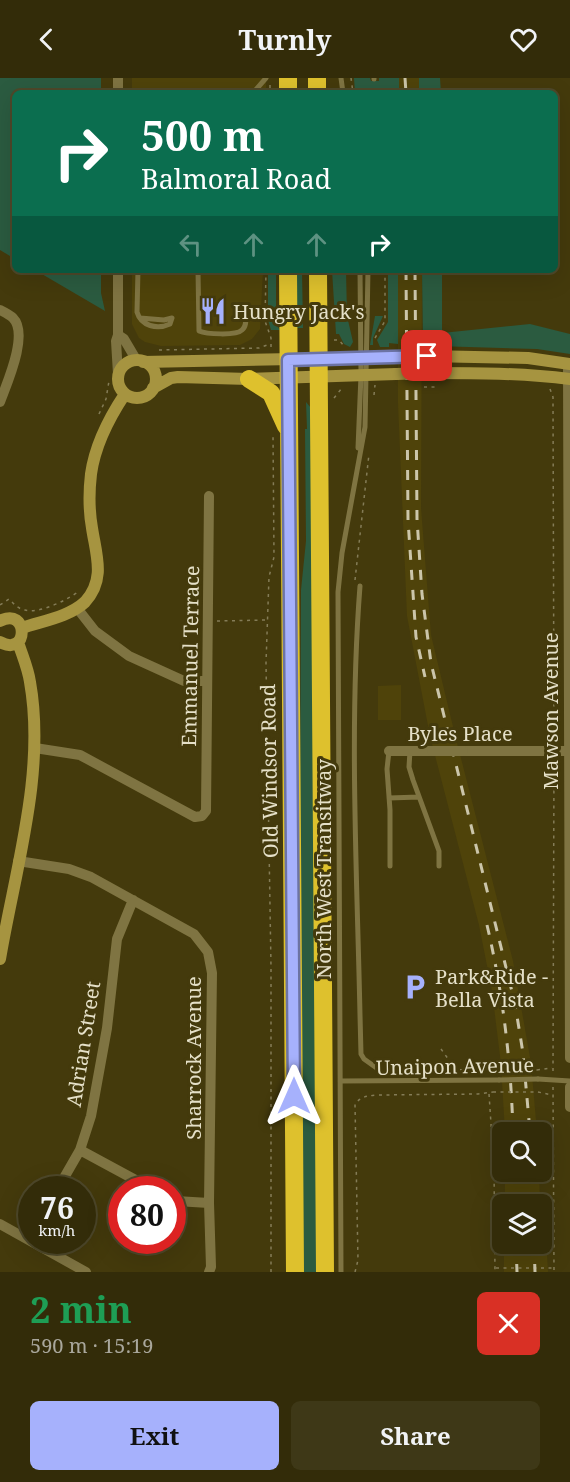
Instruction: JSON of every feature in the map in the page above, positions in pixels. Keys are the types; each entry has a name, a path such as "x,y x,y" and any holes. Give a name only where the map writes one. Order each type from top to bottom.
{"highway":[{"name":"Old Windsor Road","path":"287,273 288,368 281,428 295,1272"},
{"path":"318,273 325,1272"},
{"path":"249,379 271,393 281,428"}],"street":[{"path":"118,273 118,336 116,341 118,385 125,394 137,398 150,393 155,375 153,369 140,361 124,339 118,336"},
{"path":"0,310 12,317 20,334 13,368 0,402"},
{"path":"153,388 171,378 178,377 249,379 288,368 319,368 364,358 427,356 528,358 569,364"},
{"path":"118,375 125,364 140,361 319,368 364,375 396,374 431,378 492,372 569,379"},
{"name":"Mawson Avenue","path":"569,364 570,1058"},
{"path":"22,628 77,608 84,603 95,586 99,570 90,509 90,485 94,461 109,421 125,394"},
{"name":"Emmanuel Terrace","path":"35,748 80,755 195,817 202,816 206,811 209,496"},
{"path":"77,608 95,631 129,656 184,681 207,681"},
{"path":"0,642 10,646 18,642 22,636 22,628 13,618 1,614"},
{"path":"0,959 35,748 30,680 18,642"},
{"name":"Byles Place","path":"388,751 568,751"},
{"name":"Sharrock Avenue","path":"18,861 80,873 194,934 208,952 212,973 211,1267 209,1272"},
{"name":"Adrian Street","path":"65,1176 80,1150 91,1116 107,1028 117,939 133,900"},
{"path":"570,1087 570,1107"},
{"path":"80,1150 128,1176"},
{"path":"186,1202 210,1203"},
{"path":"0,1224 18,1232"},
{"path":"57,1254 86,1272"}],"lane":[{"path":"255,90 266,78"},
{"path":"138,273 137,312 144,324 166,326 170,324 172,318"},
{"path":"198,273 199,331 239,333 244,329 246,316"},
{"name":"North West Transitway","path":"340,1272 338,592 365,427 360,273"},
{"name":"North West Transitway","path":"364,358 368,273"},
{"path":"360,586 356,635 355,744 361,1054 378,1069"},
{"path":"388,751 390,866"},
{"path":"410,751 409,767 439,851 439,866"},
{"path":"389,798 419,797"},
{"name":"Unaipon Avenue","path":"340,1081 538,1079 570,1082"}],"path":[{"path":"266,273 266,321 271,338 271,348"},
{"path":"374,343 385,321 385,273"},
{"path":"336,340 339,340 346,348"},
{"path":"155,352 164,349 259,348 271,343"},
{"path":"424,387 434,387 431,378"},
{"path":"334,399 336,393 343,387"},
{"path":"553,397 554,1063"},
{"path":"271,1272 271,956 266,663 269,577 274,557 281,428"},
{"path":"1,614 9,599"},
{"path":"208,626 217,626 217,621 267,620"},
{"path":"441,1049 455,1068"},
{"path":"378,1069 455,1068 466,1071 553,1068"},
{"path":"355,1272 358,1260 355,1112 358,1099 377,1095 494,1092 538,1092 553,1095 554,1270 495,1268"},
{"path":"489,1093 494,1168 495,1272"}],"shaded area":[{"path":"132,78 266,78 266,90 132,90"},
{"path":"399,78 419,78 419,90 399,90"},
{"path":"132,273 263,273 260,329 252,339 240,345 161,346 139,338 132,324"},
{"path":"398,273 422,273 421,508 431,635 513,961 531,1063 536,1122 504,1122 501,1064 492,991 479,925 430,736 407,616 398,403"},
{"path":"401,685 401,720 378,720 378,686"},
{"path":"505,1182 539,1182 540,1194 505,1194"},
{"path":"504,1254 547,1254 548,1272 504,1272"}],"green space":[{"path":"0,78 101,78 101,90 12,90 12,257 0,250"},
{"path":"354,78 370,78 371,81 379,81 379,78 399,78 399,90 355,90"},
{"path":"419,78 440,78 441,90 419,90"},
{"path":"40,273 101,273 101,293 105,311"},
{"path":"268,273 276,273 276,324 280,330 271,330 268,320"},
{"path":"295,273 302,273 303,328 295,328"},
{"path":"332,273 346,273 347,316 353,342 350,347 344,344 339,334 336,334"},
{"path":"388,273 398,273 398,344 389,343 389,347 380,347 377,340 388,322"},
{"path":"422,273 442,273 442,333 530,324 570,334 570,354 537,349 435,346 434,343 423,341"},
{"path":"375,316 383,316 373,338 373,345 370,345"},
{"path":"306,402 311,408 317,1272 301,1272 299,990 301,590 306,541"}],"railway":[{"path":"405,78 406,90"},
{"path":"406,273 408,520 416,637 425,677"},
{"path":"415,273 417,519 422,594 431,663 515,1004 523,1053 529,1122"},
{"path":"487,925 498,976 505,1028 512,1122"},
{"path":"514,1182 515,1194"},
{"path":"532,1182 533,1194"},
{"path":"516,1254 517,1272"},
{"path":"534,1254 535,1272"}],"place":[{"name":"Hungry Jack's","path":"213,311"},
{"name":"Park&Ride - Bella Vista","path":"415,987"}],"route":[{"path":"294,1096 288,360 427,356"}]}
